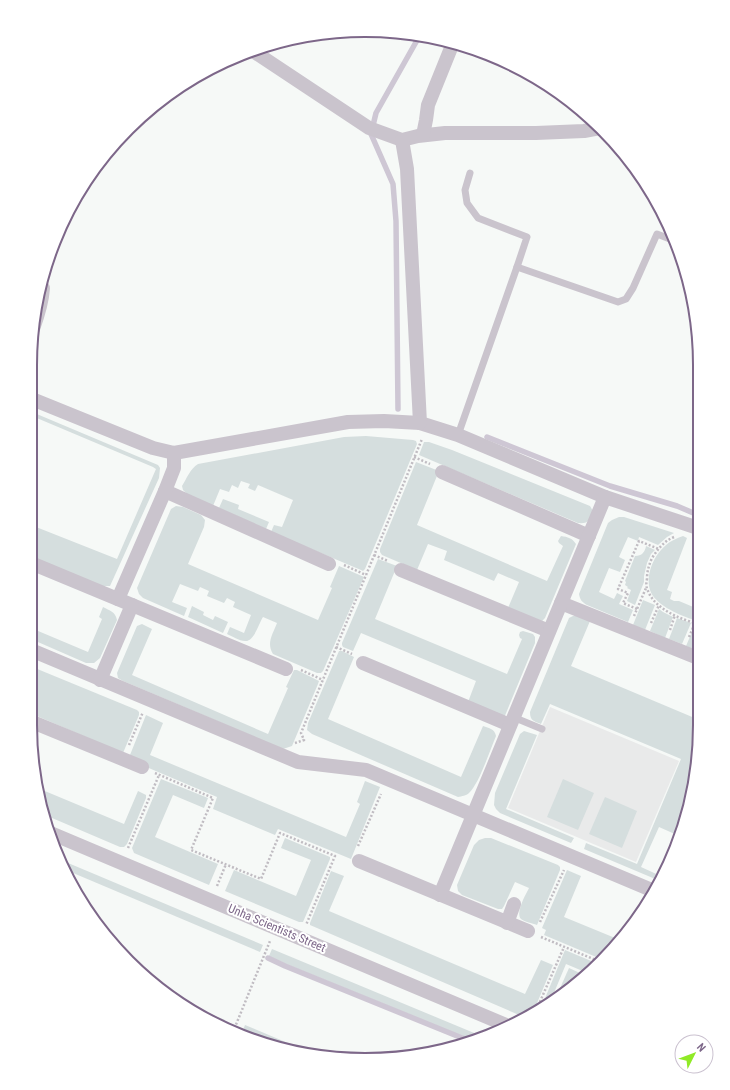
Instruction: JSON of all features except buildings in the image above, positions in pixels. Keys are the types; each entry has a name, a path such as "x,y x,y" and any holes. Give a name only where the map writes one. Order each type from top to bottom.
{"street":[{"path":"423,135 428,105 451,48"},
{"path":"258,55 373,129 402,140 423,135 446,133 536,133 593,129"},
{"path":"402,140 407,170 420,423"},
{"path":"37,401 153,448 174,453 348,422 384,421 420,423 458,434 605,497 693,526"},
{"path":"118,599 174,468 174,453"},
{"path":"442,472 589,536"},
{"path":"165,491 329,564"},
{"path":"440,894 605,497"},
{"path":"37,565 286,669"},
{"path":"401,570 549,631"},
{"path":"561,603 693,656"},
{"path":"100,680 132,605"},
{"path":"37,653 298,762 366,770 649,889"},
{"path":"363,664 512,721"},
{"path":"37,724 142,767"},
{"name":"Unha Scientists Street","path":"56,835 501,1023"},
{"path":"359,861 531,933"},
{"path":"507,923 514,904"}],"lane":[{"path":"458,434 527,237 478,218 467,203 465,190 470,173"},
{"path":"517,267 618,302 626,299 633,288 657,234 668,238"},
{"path":"512,721 542,729"}],"path":[{"path":"304,740 301,733 422,437"},
{"path":"628,630 646,587 647,572 651,561 663,544 671,538 678,536"},
{"path":"637,609 623,603 628,593 618,589 639,541 659,549"},
{"path":"329,564 341,564 366,575"},
{"path":"646,587 652,598 661,607 675,615 693,622"},
{"path":"286,669 296,668 322,680"},
{"path":"123,760 144,710"},
{"path":"142,767 213,798 191,850 261,879 280,833 335,856 305,927"},
{"path":"127,852 159,775"},
{"path":"359,861 353,858 383,789"},
{"path":"215,889 226,864"},
{"path":"565,866 531,933 594,960"},
{"path":"235,1026 275,928"},
{"path":"540,1003 564,947"}],"shaded area":[{"path":"37,414 158,465 160,468 159,478 110,586 101,586 37,559 37,527 117,559 156,469 37,418"},
{"path":"366,436 413,440 416,441 417,444 363,571 271,532 274,525 282,527 293,500 258,485 255,491 248,488 250,484 241,481 238,488 232,485 229,492 220,489 213,506 187,494 183,490 182,486 187,477 193,468 198,464 344,437"},
{"path":"424,442 429,442 452,450 590,506 593,511 591,517 587,522 578,523 419,455"},
{"path":"416,462 439,471 417,525 547,581 563,546 558,541 561,536 573,540 576,544 545,618 542,621 508,608 519,582 498,573 494,581 444,560 447,551 428,544 417,570 382,555 380,549"},
{"path":"223,499 239,505 238,509 269,522 266,529 219,508"},
{"path":"176,506 183,507 201,515 205,520 204,527 188,564 318,620 332,588 330,587 339,566 364,577 321,673 317,673 273,654 270,642 277,623 263,617 256,632 248,641 240,640 227,634 230,627 244,633 251,615 233,607 235,602 227,598 224,603 207,596 209,591 200,587 198,591 180,584 172,602 187,608 184,616 143,598 139,594 137,588 171,509"},
{"path":"619,517 624,517 674,533 658,545 639,537 638,541 628,537 619,557 625,560 620,572 609,568 599,592 614,599 617,593 623,596 619,604 633,610 628,622 587,605 582,601 579,594 608,523"},
{"path":"683,536 687,538 667,590 672,592 670,599 693,607 693,619 667,608 653,596 650,590 650,570 656,556 667,544"},
{"path":"646,546 655,550 651,554 647,563 644,582 635,605 627,601 631,590 625,585 625,581 635,556 643,553"},
{"path":"378,559 397,566 375,619 507,674 522,639 519,635 520,632 523,631 533,634 535,637 535,643 504,718 468,702 476,681 361,633 353,651 343,647 342,643"},
{"path":"643,600 655,605 645,630 633,625"},
{"path":"192,606 204,612 203,615 213,620 215,616 228,622 223,633 188,617"},
{"path":"103,607 114,613 117,620 100,658 94,663 86,663 37,642 37,631 88,652 102,619 99,617"},
{"path":"659,609 673,617 665,638 650,631"},
{"path":"573,616 580,616 590,621 571,666 693,717 692,746 687,789 676,830 675,834 659,827 641,867 657,874 654,879 584,849 586,843 637,864 681,759 550,704 541,724 533,720 531,717 530,712 569,618"},
{"path":"677,618 691,623 682,644 669,639"},
{"path":"142,624 152,629 132,675 268,734 288,688 286,687 294,670 297,670 319,681 292,746 283,749 118,678 117,673 137,626"},
{"path":"693,630 693,649 686,646"},
{"path":"339,651 354,657 328,719 461,777 483,726 494,732 496,736 484,766 477,782 469,793 458,797 312,734 307,730 308,723"},
{"path":"37,669 137,710 139,715 123,753 37,716"},
{"path":"550,707 679,761 636,862 508,808"},
{"path":"146,715 163,723 150,755 346,837 360,804 357,802 365,781 380,787 351,859 278,829 275,835 213,809 217,797 144,766 130,755"},
{"path":"524,731 537,735 506,809 574,838 571,843 500,813 494,805 495,793 520,734"},
{"path":"161,779 208,798 204,808 173,795 155,837 218,864 209,885 134,853 132,848"},
{"path":"563,779 594,793 578,830 547,817"},
{"path":"43,790 124,824 138,791 146,795 127,844 124,847 120,847 50,817"},
{"path":"605,797 637,811 622,848 589,834"},
{"path":"285,838 330,857 303,922 299,922 225,891 234,870 296,896 311,860 281,848"},
{"path":"491,838 560,867 537,925 521,919 519,916 520,908 529,888 515,882 502,909 498,909 462,895 458,891 457,885 474,845 479,840"},
{"path":"68,863 263,945 260,952 72,873"},
{"path":"567,870 581,876 564,917 615,938 597,957 544,935 546,930 542,928"},
{"path":"331,871 344,876 329,911 525,994 541,960 553,965 536,1004 518,1015 310,925"},
{"path":"272,949 476,1034 466,1037 269,956"},
{"path":"565,950 592,961 582,971 566,964 554,993 545,1000"},
{"path":"569,968 580,973 565,985 560,989"},
{"path":"210,1014 225,1020 224,1021"},
{"path":"245,1025 293,1045 260,1036 243,1030"}],"waterway":[{"path":"398,409 396,221 393,184 371,134 376,113 416,41"},
{"path":"487,437 610,486 677,506 693,513"},
{"path":"268,958 463,1038"}]}
